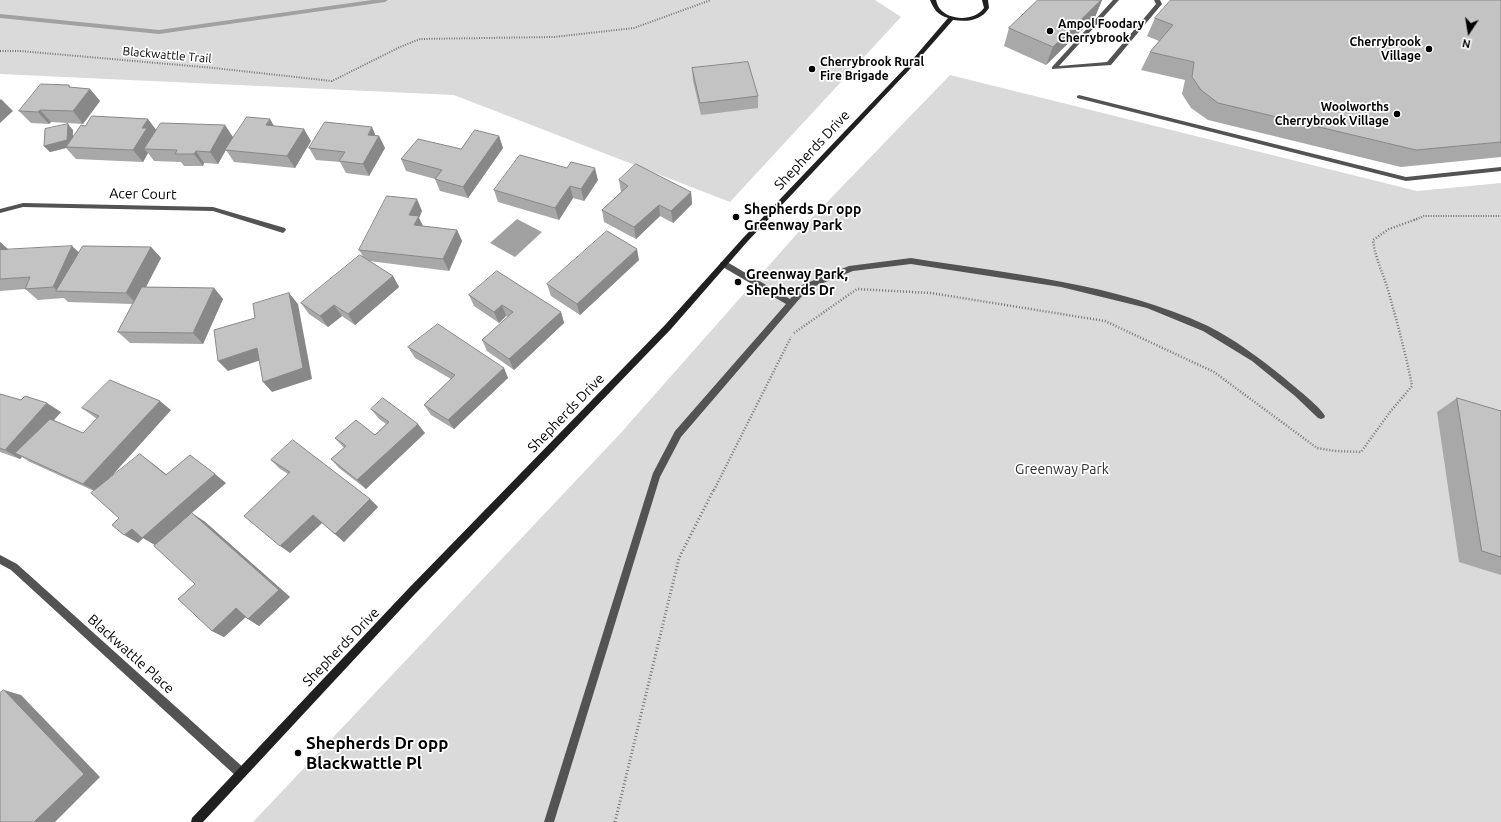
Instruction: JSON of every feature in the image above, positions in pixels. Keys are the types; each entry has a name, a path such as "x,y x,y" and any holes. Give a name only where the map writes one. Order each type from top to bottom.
{"main road":[{"path":"934,0 934,6 938,11 951,18 969,19 983,14 987,3 985,0"},
{"name":"Shepherds Drive","path":"196,822 240,772 416,586 668,327 745,240 908,68 951,18"}],"street":[{"path":"1116,0 1054,68 1109,64 1160,4 1157,0"},
{"path":"1079,97 1406,179 1501,169"},
{"name":"Acer Court","path":"0,211 23,206 213,209 283,230"},
{"path":"549,822 656,476 678,434 805,287 852,268 911,261 1061,284 1148,305 1206,330 1255,359 1298,394 1321,416"},
{"path":"724,264 790,303"},
{"name":"Blackwattle Place","path":"0,559 14,567 240,772"}],"path":[{"name":"Blackwattle Trail","path":"0,52 28,52 214,68 332,82 400,47 420,39 554,37 634,28 711,0"},
{"path":"615,822 679,558 792,334 857,289 931,293 1105,321 1214,372 1317,448 1335,451 1362,452 1390,412 1412,386 1405,350 1374,253 1373,240 1388,229 1424,216 1501,216"}],"green space":[{"path":"0,0 875,0 901,17 730,202 454,95 0,74"},
{"name":"Greenway Park","path":"950,75 1417,191 1501,183 1501,822 253,822 618,436 802,228"}],"shaded area":[{"path":"517,219 542,232 515,257 490,243"}],"building":[{"path":"1038,0 1101,0 1053,47 1009,28"},
{"path":"1171,0 1501,0 1501,142 1416,150 1218,103 1201,90 1192,77 1194,62 1150,52 1173,25 1155,18"},
{"path":"748,62 758,96 700,103 692,68"},
{"path":"41,84 69,85 69,87 90,89 73,111 19,111"},
{"path":"92,116 148,119 142,128 147,128 133,150 66,147 81,125 85,126"},
{"path":"247,117 270,119 266,125 304,129 287,156 225,150"},
{"path":"325,122 372,127 368,135 379,136 363,164 339,161 345,152 309,148"},
{"path":"161,123 225,125 210,152 196,151 194,154 175,154 177,150 144,149"},
{"path":"68,124 67,140 44,146 45,129"},
{"path":"475,130 499,136 463,187 435,179 442,170 401,159 418,139 461,149"},
{"path":"520,155 567,168 571,162 595,168 581,189 570,186 555,208 494,190"},
{"path":"636,164 691,192 671,211 659,205 634,227 602,210 628,186 619,180"},
{"path":"387,196 417,199 409,215 419,216 414,225 457,230 443,259 359,250"},
{"path":"607,231 637,249 577,304 547,284"},
{"path":"72,246 53,287 25,289 30,277 0,279 0,250"},
{"path":"83,246 151,247 126,293 56,291"},
{"path":"360,255 393,276 348,314 334,305 320,316 301,303"},
{"path":"497,271 561,312 509,359 482,340 513,312 502,305 494,312 469,295"},
{"path":"142,287 214,288 193,333 118,332"},
{"path":"289,293 303,368 263,382 257,348 218,361 214,330 255,318 253,304"},
{"path":"438,324 504,368 448,420 424,405 455,375 408,347"},
{"path":"110,380 160,401 83,484 15,453 50,419 83,433 99,416 82,408"},
{"path":"0,394 21,400 25,396 47,403 5,450 0,448"},
{"path":"383,398 418,424 357,480 331,459 346,446 335,438 356,420 375,435 389,422 371,409"},
{"path":"1457,398 1501,411 1501,557 1482,551"},
{"path":"293,440 370,499 335,534 313,515 280,546 244,516 290,472 271,460"},
{"path":"140,454 166,475 190,455 215,474 142,538 132,529 124,535 112,525 119,518 91,493"},
{"path":"192,513 279,590 248,619 236,608 212,631 178,599 195,584 154,546"},
{"path":"4,690 84,774 34,822 0,822 0,693"}],"waterway":[{"path":"0,16 159,32 385,0"}],"place":[{"name":"Ampol Foodary Cherrybrook","path":"1050,31"},
{"name":"Cherrybrook Village","path":"1429,49"},
{"name":"Cherrybrook Rural Fire Brigade","path":"812,69"},
{"name":"Woolworths Cherrybrook Village","path":"1397,114"},
{"name":"Shepherds Dr opp Greenway Park","path":"736,217"},
{"name":"Greenway Park, Shepherds Dr","path":"738,282"},
{"name":"Shepherds Dr opp Blackwattle Pl","path":"298,753"}]}
